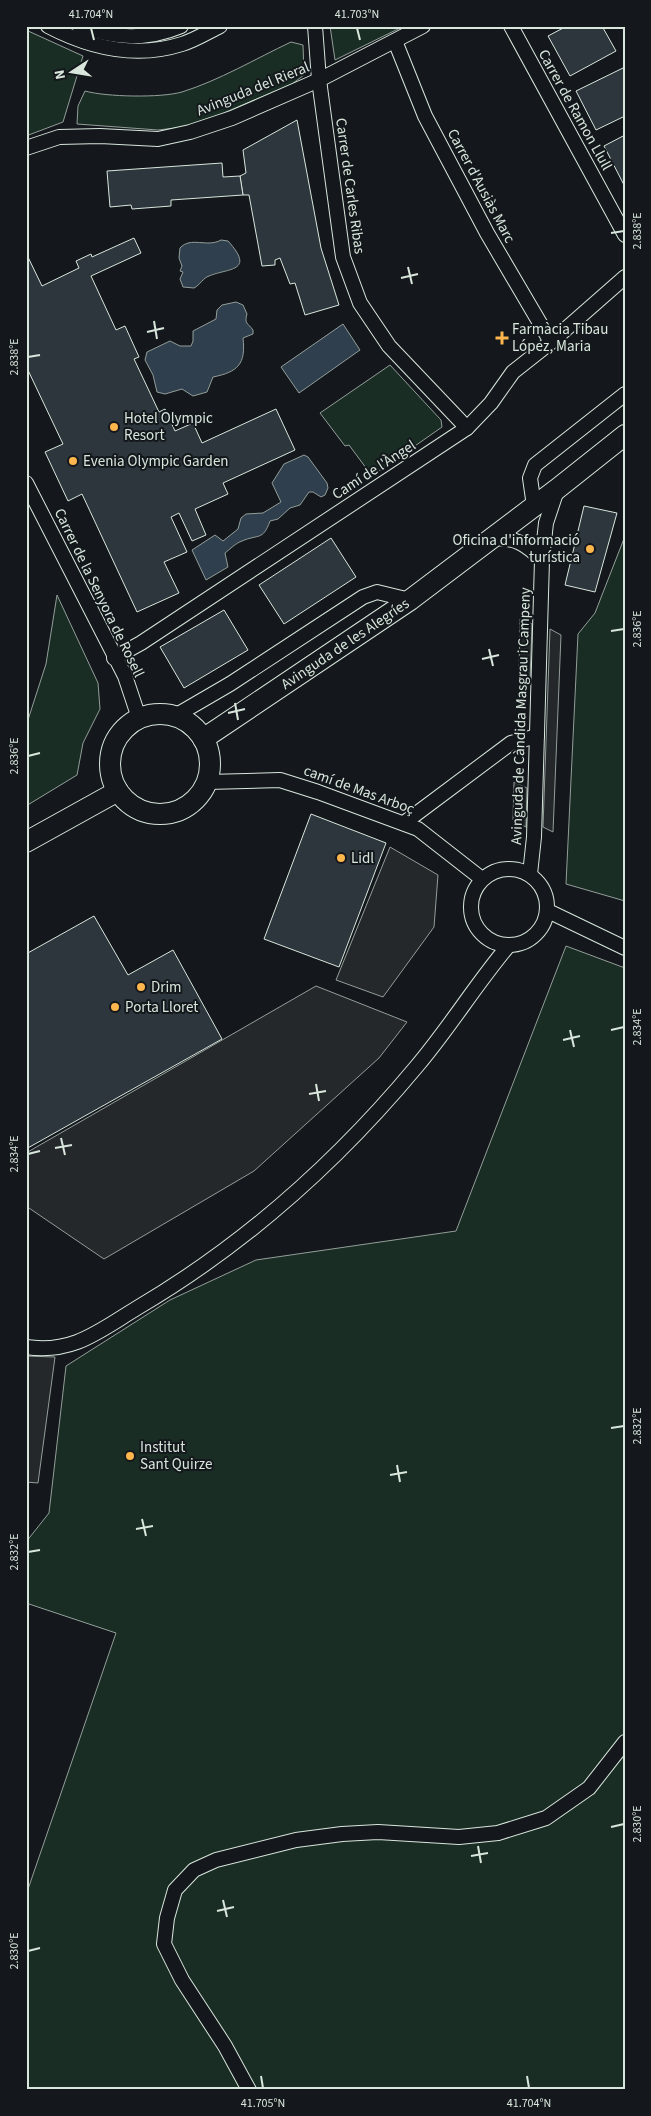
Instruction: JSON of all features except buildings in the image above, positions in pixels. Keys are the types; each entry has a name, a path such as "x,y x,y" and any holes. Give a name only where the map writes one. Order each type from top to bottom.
{"main road":[{"path":"410,600 558,489 625,435"},
{"name":"Avinguda de les Alegríes","path":"203,739 410,600"},
{"path":"152,714 175,716 188,722 203,739 209,752 210,767 207,782 199,795 187,806 165,814 142,811 128,802 118,791 111,771 112,750 122,731 139,718 152,714"},
{"path":"26,842 118,791"}],"street":[{"path":"48,26 75,40 131,52 157,50 183,44 220,26"},
{"path":"78,26 104,35 135,38 180,26"},
{"name":"Carrer de Carles Ribas","path":"314,26 319,80 342,257 360,303 389,346 467,428"},
{"name":"Avinguda del Rieral","path":"26,148 59,137 158,139 190,132 232,118 319,80 423,26"},
{"name":"Carrer de Ramon Llull","path":"511,26 625,235"},
{"name":"Carrer d'Ausiàs Marc","path":"395,41 425,116 487,233 551,342"},
{"name":"Camí de l'Àngel","path":"114,658 141,643 467,428 491,403 512,372 551,342 625,276"},
{"path":"534,506 530,478 535,465 625,394"},
{"name":"Carrer de la Senyora de Rosell","path":"26,483 114,658 125,676 139,718"},
{"name":"Avinguda de Càndida Masgrau i Campeny","path":"530,874 537,736 542,560 546,522 558,489"},
{"path":"492,538 505,538 526,544 542,560"},
{"name":"Avinguda de les Alegríes","path":"175,716 230,684 363,597 377,592 410,600"},
{"path":"404,823 511,743 537,736"},
{"name":"camí de Mas Arboç","path":"207,782 280,780 318,792 418,829 482,879"},
{"path":"500,869 521,870 530,874 544,890 548,911 545,922 535,936 520,944 496,943 476,927 471,902 475,889 482,879 500,869"},
{"path":"548,911 625,948"},
{"path":"26,1347 63,1348 97,1332 204,1265 283,1203 340,1150 393,1094 447,1028 479,981 509,945"},
{"path":"249,2090 225,2046 182,1980 164,1944 167,1918 175,1890 194,1870 216,1860 296,1840 342,1834 378,1832 459,1837 498,1833 546,1818 589,1788 625,1742"}],"green space":[{"path":"330,26 404,26 335,60"},
{"path":"26,30 83,56 63,122 26,136"},
{"path":"291,42 303,45 304,75 292,84 193,126 158,130 77,124 78,106 85,91 106,95 134,96 182,92 224,75"},
{"path":"390,365 441,420 442,427 372,476 349,445 345,446 320,413"},
{"path":"625,536 625,901 566,884 578,634 595,613"},
{"path":"57,595 98,683 100,709 83,743 77,775 26,806 26,726 46,664"},
{"path":"566,946 625,968 625,2090 26,2090 26,1895 116,1633 26,1603 26,1542 49,1513 66,1366 170,1300 256,1260 456,1231"}],"shaded area":[{"path":"520,619 532,624 530,680 519,675"},
{"path":"550,629 561,635 553,832 543,827"},
{"path":"514,782 527,788 526,827 513,820"},
{"path":"390,847 438,875 434,927 383,997 336,980"},
{"path":"316,986 407,1022 379,1058 254,1171 104,1259 26,1206 26,1153"},
{"path":"26,1356 55,1357 38,1483 26,1482"}],"water":[{"path":"221,240 228,241 236,251 240,258 239,264 231,270 207,277 194,288 183,287 180,279 183,272 180,271 182,266 179,258 180,248 194,242 210,243"},
{"path":"236,302 243,305 247,314 246,322 253,330 253,334 243,338 243,354 238,365 229,372 213,377 207,392 193,396 182,389 165,394 157,392 153,375 145,360 147,352 170,341 180,346 191,346 193,331 216,319 217,310 222,305"},
{"path":"343,324 360,350 299,393 281,367"},
{"path":"304,455 308,457 327,483 328,488 325,495 321,497 313,492 309,492 300,505 290,508 278,519 270,521 265,532 259,536 242,541 225,553 228,567 206,580 192,550 215,535 223,541 238,529 241,518 246,514 263,513 281,502 272,483 284,464"}],"place":[{"name":"Farmàcia Tibau López, Maria","path":"502,338"},
{"name":"Hotel Olympic Resort","path":"114,427"},
{"name":"Evenia Olympic Garden","path":"73,461"},
{"name":"Oficina d'informació turística","path":"590,549"},
{"name":"Lidl","path":"341,858"},
{"name":"Drim","path":"141,987"},
{"name":"Porta Lloret","path":"115,1007"},
{"name":"Institut Sant Quirze","path":"130,1456"}]}
